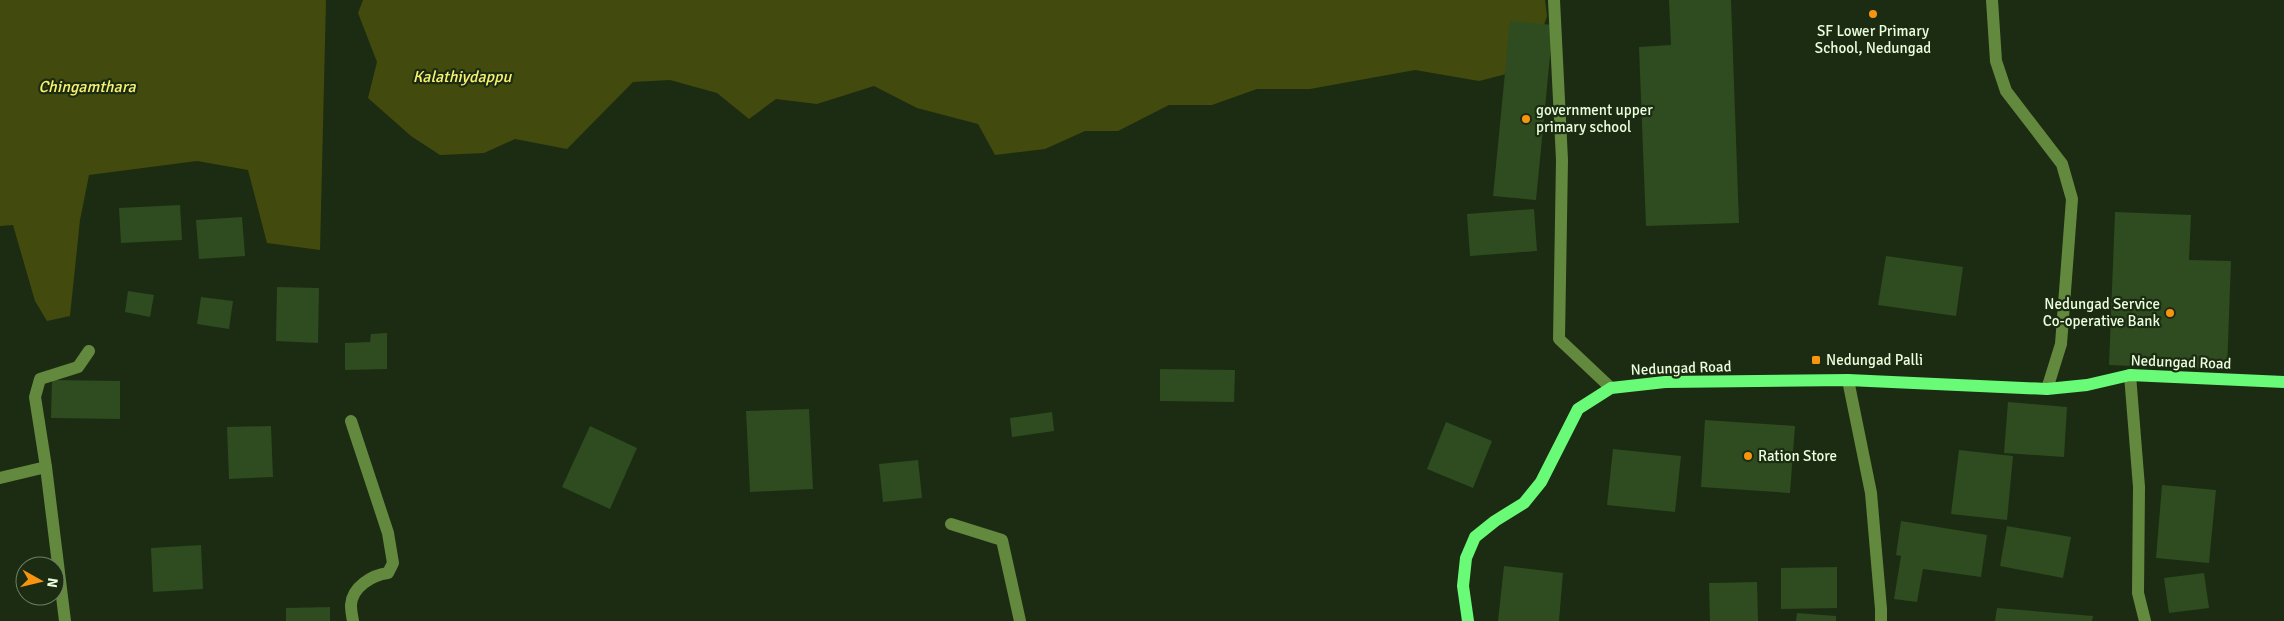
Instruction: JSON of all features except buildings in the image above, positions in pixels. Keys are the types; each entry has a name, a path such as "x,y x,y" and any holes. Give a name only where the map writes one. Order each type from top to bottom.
{"main road":[{"name":"Nedungad Road","path":"1468,621 1462,586 1466,558 1475,537 1495,521 1524,503 1541,482 1578,409 1611,388 1665,382 1848,380 2047,389 2087,385 2130,375 2284,382"}],"street":[{"path":"1554,0 1562,160 1559,339 1611,388"},
{"path":"1992,0 1996,61 2006,91 2062,164 2072,199 2061,344 2047,389"},
{"path":"64,621 46,467 35,398 40,379 78,367 89,351"},
{"path":"2130,375 2139,487 2138,593 2145,621"},
{"path":"1848,380 1871,493 1882,609 1880,621"},
{"path":"351,421 388,533 393,563 388,573 370,579 358,588 351,604 353,621"},
{"path":"0,478 46,467"},
{"path":"951,524 1002,540 1020,621"}],"water":[{"name":"Chingamthara","path":"0,0 326,0 320,250 267,243 248,170 197,161 89,175 80,220 70,316 47,321 35,301 13,225 0,226"},
{"name":"Kalathiydappu","path":"363,0 1545,0 1547,16 1530,68 1479,81 1415,70 1310,89 1257,89 1212,105 1169,105 1118,131 1085,131 1045,149 995,155 978,124 917,108 874,86 817,104 776,99 749,119 717,93 670,80 633,82 567,149 515,139 484,153 440,155 411,136 368,98 377,62 358,13"}],"place":[{"name":"SF Lower Primary School, Nedungad","path":"1873,14"},
{"name":"government upper primary school","path":"1526,119"},
{"name":"Nedungad Service Co-operative Bank","path":"2170,313"},
{"name":"Nedungad Palli","path":"1816,360"},
{"name":"Ration Store","path":"1748,456"}]}
